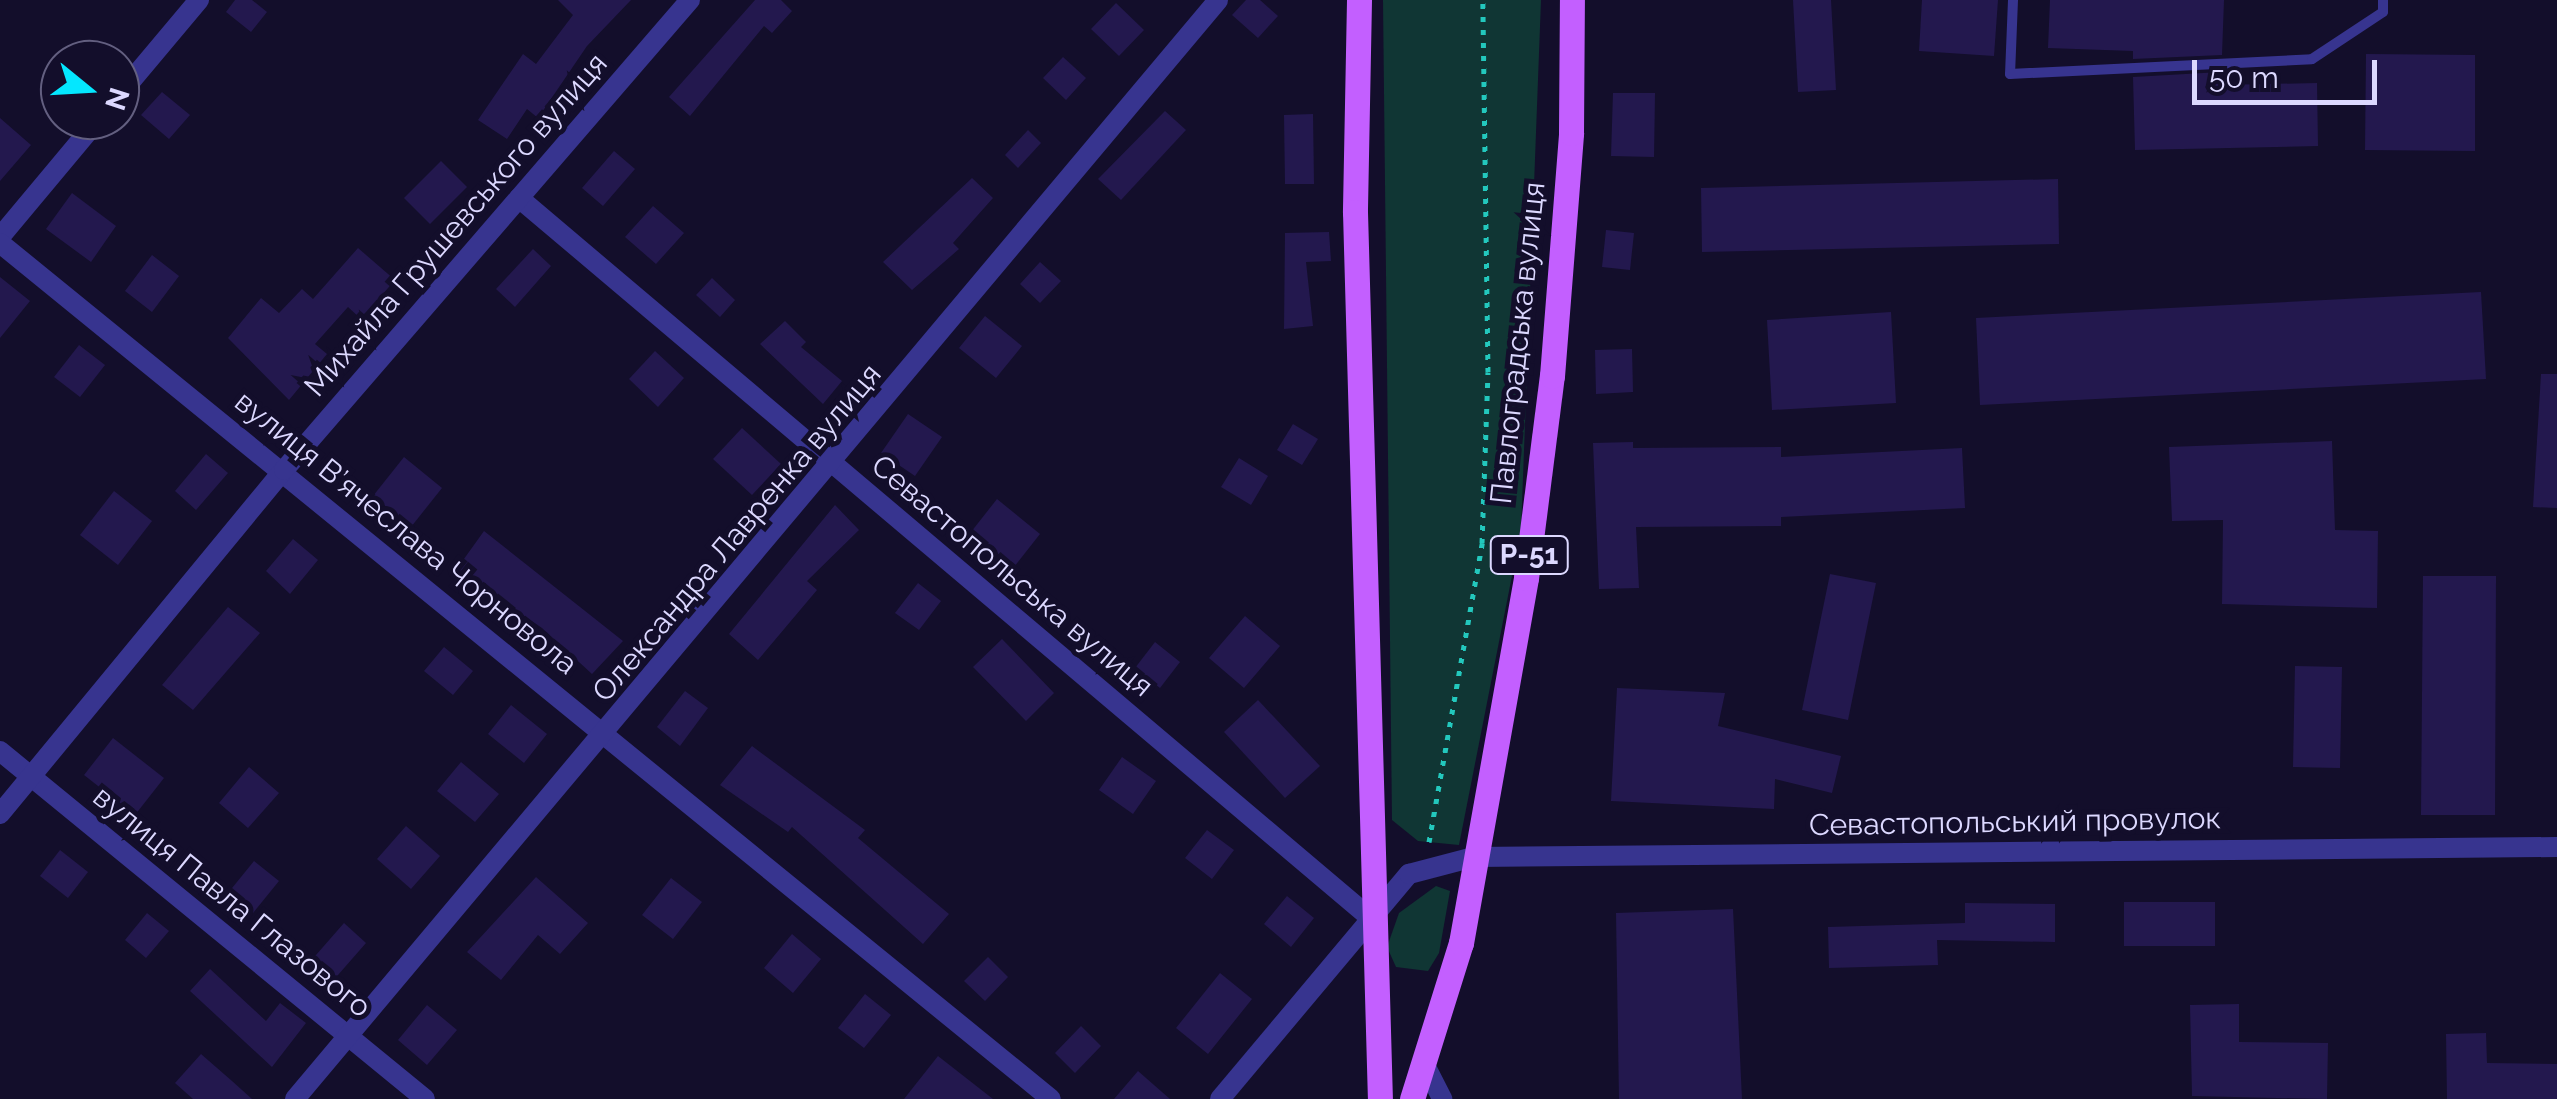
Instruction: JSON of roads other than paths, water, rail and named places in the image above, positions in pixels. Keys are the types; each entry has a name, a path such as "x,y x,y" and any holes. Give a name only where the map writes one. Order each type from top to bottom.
{"main road":[{"path":"1359,0 1355,212 1380,1099"},
{"name":"Павлоградська вулиця","path":"1412,1099 1426,1067 1461,944 1526,578 1552,376 1571,133 1572,0"}],"street":[{"path":"140,70 198,0"},
{"name":"Михайла Грушевського вулиця","path":"0,814 284,470 690,0"},
{"name":"Олександра Лавренка вулиця","path":"296,1099 834,464 1218,0"},
{"path":"0,240 82,140"},
{"name":"Севастопольська вулиця","path":"519,198 1375,922"},
{"name":"вулиця В’ячеслава Чорновола","path":"0,240 1051,1099"},
{"name":"вулиця Павла Глазового","path":"0,751 425,1099"},
{"name":"Севастопольський провулок","path":"1220,1099 1375,922 1409,874 1474,857 2557,847"},
{"path":"1426,1067 1442,1099"}],"lane":[{"path":"2013,0 2010,74 2312,58 2382,12 2383,0"}]}
